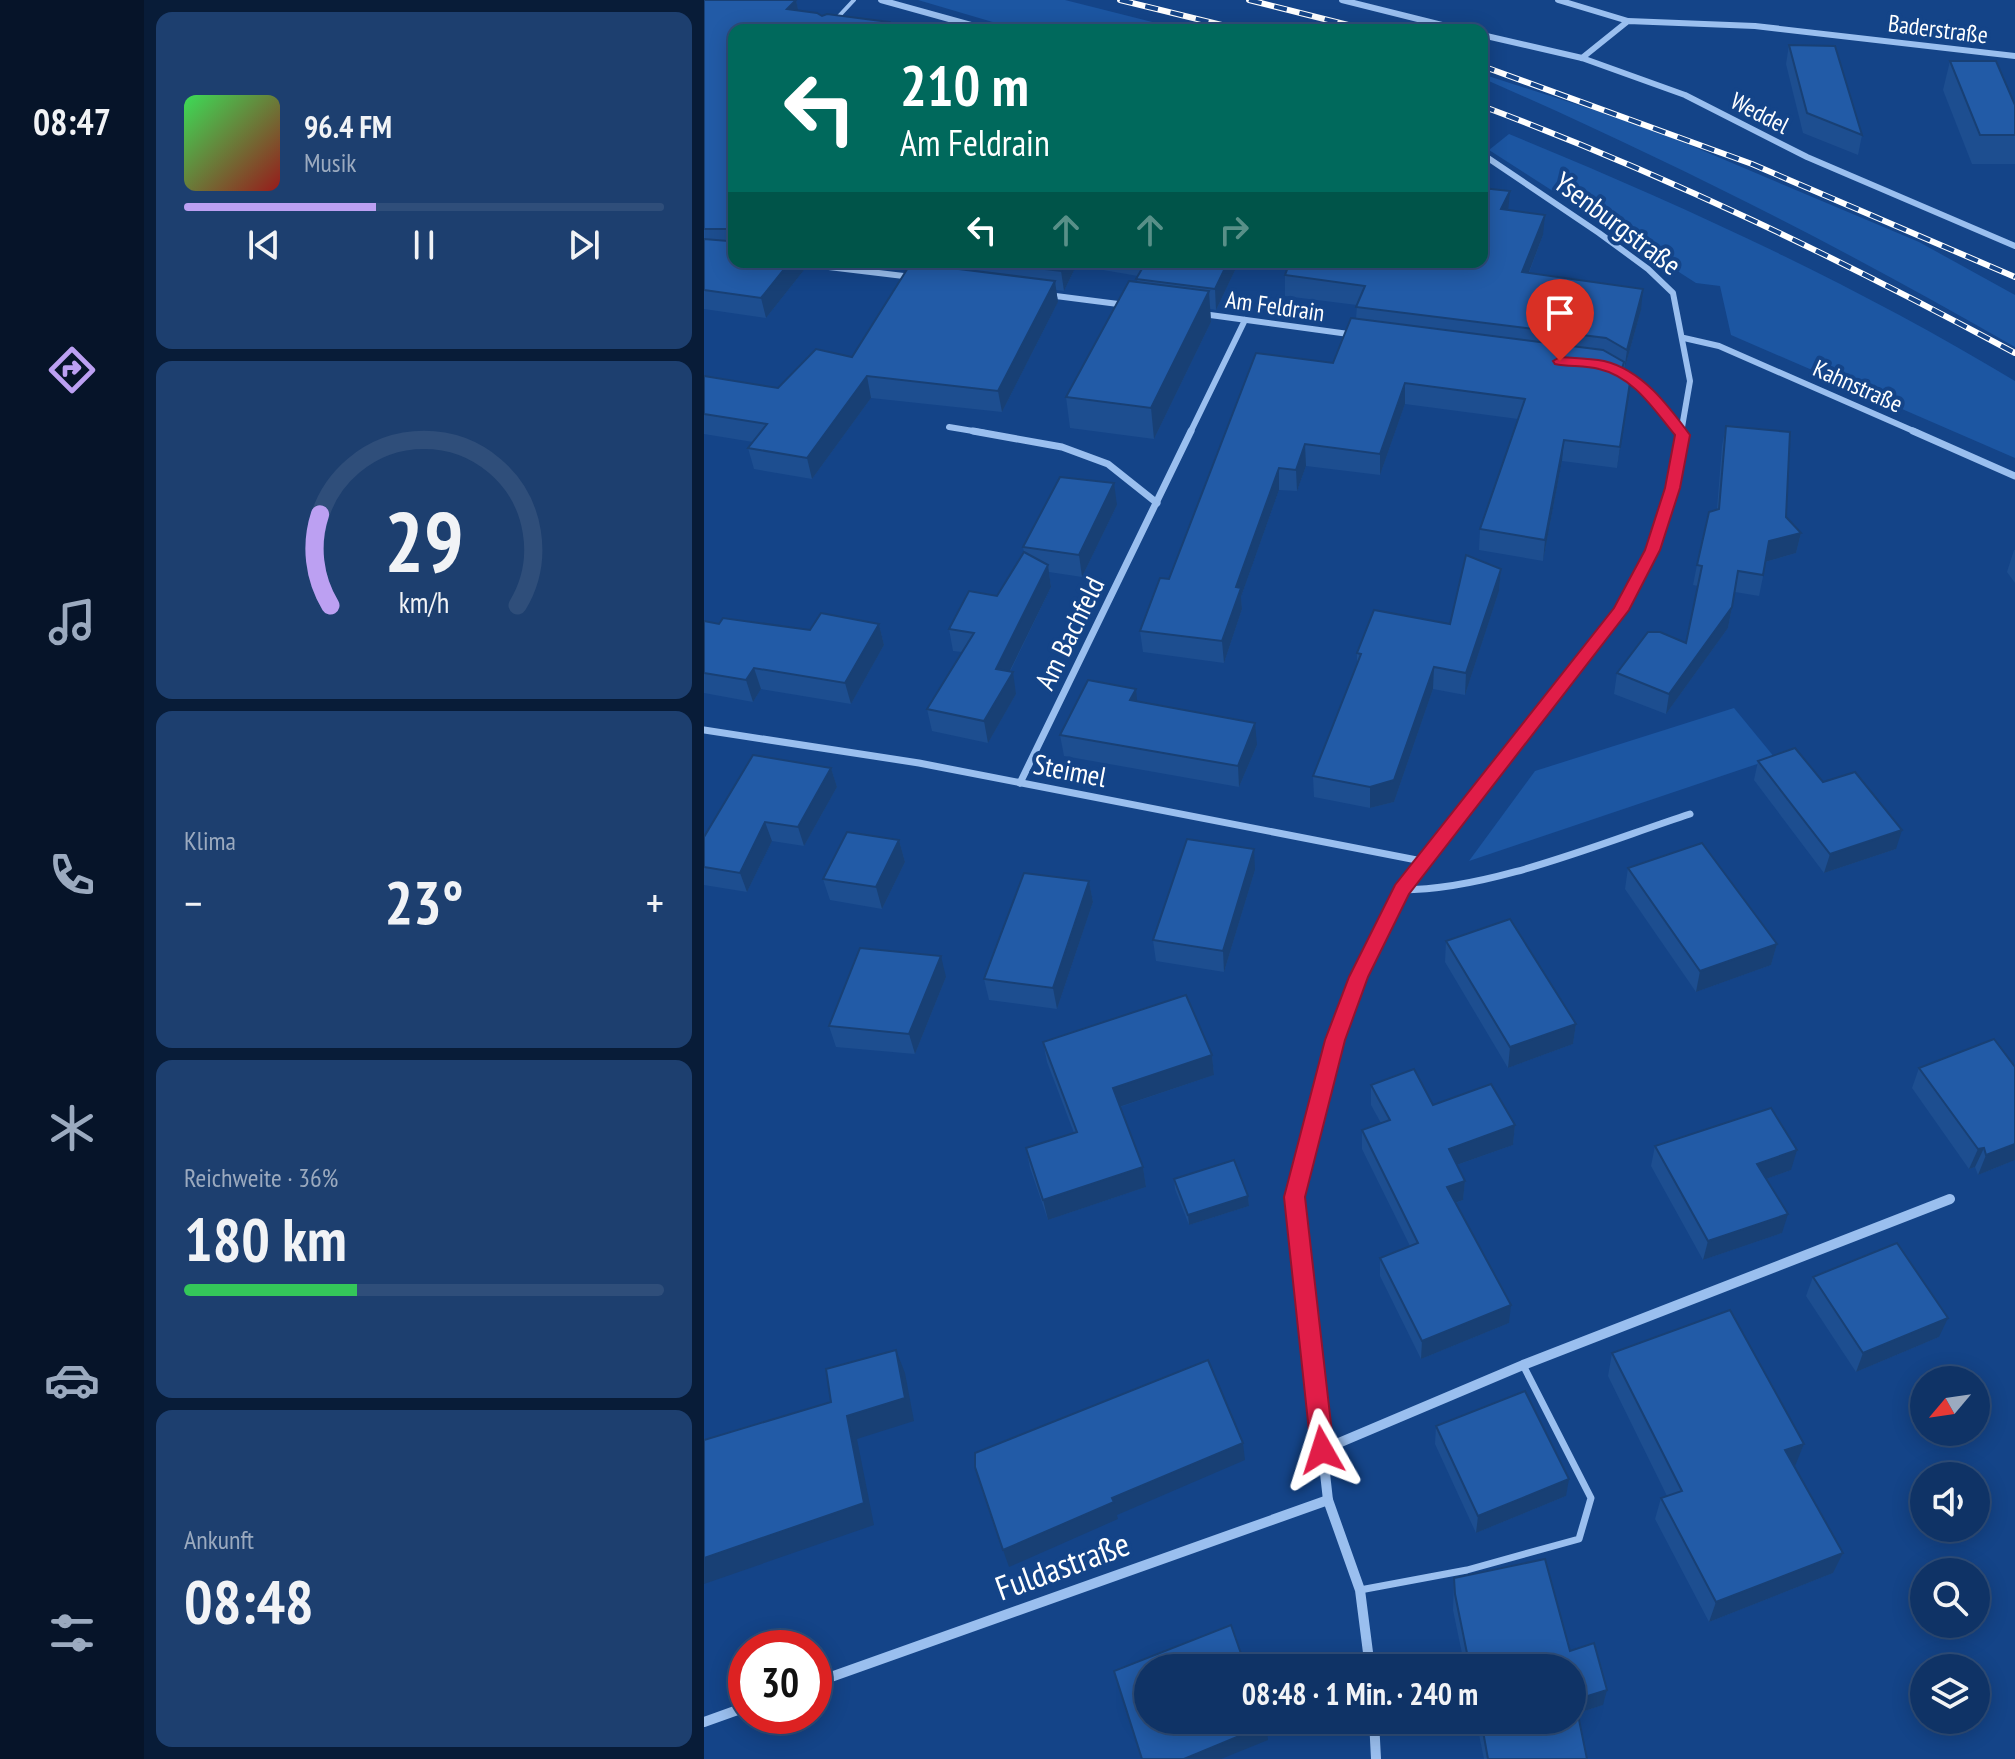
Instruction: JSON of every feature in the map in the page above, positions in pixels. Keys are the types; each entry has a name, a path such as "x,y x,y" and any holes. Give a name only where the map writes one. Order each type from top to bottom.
{"street":[{"path":"881,0 967,24"},
{"path":"1342,0 1438,24"},
{"name":"Baderstraße","path":"1558,0 1628,21 1755,26 2015,56"},
{"path":"1582,58 1628,21"},
{"name":"Weddel","path":"1488,36 1582,58 1685,95 1807,157 2015,246"},
{"name":"Ysenburgstraße","path":"1368,1654 1360,1590 1328,1500 1294,1197 1335,1040 1359,977 1402,890 1427,862 1621,610 1652,550 1672,488 1690,381 1673,293 1648,269 1488,158"},
{"path":"835,268 915,278"},
{"path":"1041,294 1135,306"},
{"name":"Am Feldrain","path":"1198,314 1368,336"},
{"name":"Am Bachfeld","path":"1020,783 1245,320"},
{"name":"Kahnstraße","path":"1684,338 1719,346 2015,476"},
{"path":"1603,365 1628,376 1647,392 1683,435"},
{"path":"949,427 1062,447 1108,464 1157,503"},
{"name":"Steimel","path":"704,730 919,763 1427,862"},
{"path":"1402,890 1436,890 1507,873 1690,814"},
{"path":"1322,1450 1523,1365 1950,1199"},
{"name":"Fuldastraße","path":"832,1677 1328,1500"},
{"path":"704,1722 728,1713"},
{"path":"1375,1734 1376,1759"}],"lane":[{"path":"832,24 854,0"},
{"path":"1360,1590 1467,1570 1579,1539 1591,1498 1523,1365"}],"shaded area":[{"path":"918,0 1065,0 1160,24 1000,24"},
{"path":"1488,76 1647,127 1919,242 2015,295 2015,347 1752,205 1488,81"},
{"path":"1509,134 1767,248 1892,311 2015,381 2015,458 1731,335 1720,286 1696,283 1489,150"},
{"path":"1734,708 1775,758 1469,861 1535,771"}],"building":[{"path":"704,0 796,0 787,9 822,16 827,14 889,22 728,24 728,229 704,229"},
{"path":"1789,45 1835,46 1862,135 1807,113"},
{"path":"1950,61 1996,61 2015,105 2015,135 1980,135"},
{"path":"1488,189 1510,191 1501,209 1545,215 1522,272 1643,289 1627,350 1606,338 1356,307 1365,286 1285,275 1288,268 1488,268"},
{"path":"704,239 728,241 728,268 785,268 761,298 704,290"},
{"path":"908,268 951,268 1055,281 998,391 867,376 807,458 748,448 767,424 704,414 704,376 778,388 816,349 852,357"},
{"path":"1142,268 1225,268 1215,289 1136,279"},
{"path":"1129,281 1209,291 1151,408 1066,397"},
{"path":"1351,318 1603,350 1624,362 1620,375 1631,376 1620,447 1564,440 1545,540 1480,529 1525,399 1405,383 1380,454 1305,444 1296,470 1279,468 1236,587 1241,588 1222,641 1140,631 1160,578 1169,579 1256,353 1333,363"},
{"path":"1726,426 1790,432 1786,517 1801,533 1769,541 1763,575 1738,571 1732,607 1669,694 1617,673 1648,632 1660,632 1686,643 1702,566 1697,565 1709,512 1719,509"},
{"path":"1060,477 1114,483 1079,555 1023,547"},
{"path":"1024,552 1048,565 996,669 1013,672 984,721 927,709 974,633 949,629 969,591 997,596"},
{"path":"1466,555 1501,569 1466,673 1434,667 1394,780 1370,787 1313,776 1361,654 1357,653 1374,610 1450,624"},
{"path":"821,613 879,624 845,683 754,668 746,680 704,673 704,621 719,624 723,618 810,630"},
{"path":"1088,680 1136,689 1130,700 1255,723 1238,766 1060,735"},
{"path":"1795,748 1823,782 1855,772 1902,830 1830,854 1758,761"},
{"path":"753,755 831,768 798,827 765,822 740,873 704,867 704,837"},
{"path":"847,832 899,840 876,887 823,879"},
{"path":"1187,839 1254,849 1223,951 1153,940"},
{"path":"1702,843 1777,944 1700,971 1628,868"},
{"path":"1024,873 1089,881 1053,988 984,979"},
{"path":"1510,919 1576,1024 1510,1047 1446,941"},
{"path":"860,948 941,956 909,1034 829,1026"},
{"path":"1186,995 1212,1055 1113,1088 1143,1167 1043,1200 1026,1148 1077,1132 1043,1042"},
{"path":"1994,1039 2015,1067 2015,1144 1986,1155 1984,1148 1978,1149 1919,1068"},
{"path":"1414,1069 1433,1105 1491,1084 1515,1125 1449,1149 1465,1181 1447,1187 1511,1305 1422,1341 1380,1258 1418,1243 1362,1130 1390,1120 1371,1085"},
{"path":"1771,1108 1797,1150 1757,1164 1788,1214 1708,1241 1655,1146"},
{"path":"1234,1160 1248,1196 1188,1215 1174,1179"},
{"path":"1897,1243 1948,1318 1863,1353 1813,1277"},
{"path":"1730,1310 1804,1444 1785,1450 1843,1553 1716,1602 1661,1498 1682,1491 1612,1353"},
{"path":"896,1350 905,1398 847,1416 864,1503 704,1558 704,1440 831,1402 826,1369"},
{"path":"1208,1360 1243,1443 1112,1498 1114,1502 1003,1550 975,1467 975,1453"},
{"path":"1525,1391 1569,1479 1478,1516 1436,1426"},
{"path":"1545,1559 1570,1651 1594,1643 1607,1690 1586,1697 1586,1654 1467,1654 1454,1578"},
{"path":"1231,1625 1241,1654 1157,1654"},
{"path":"1134,1663 1134,1734 1114,1671"},
{"path":"1134,1734 1244,1734 1184,1759 1142,1759"},
{"path":"1484,1734 1582,1734 1587,1759 1488,1759"}],"railway":[{"path":"1120,0 1218,24"},
{"path":"1249,0 1344,24"},
{"path":"1488,68 1752,164 2015,277"},
{"path":"1488,108 1753,220 2015,353"}],"route":[{"path":"1322,1450 1294,1197 1335,1040 1359,977 1402,890 1427,862 1621,610 1652,550 1672,488 1683,435 1647,392 1628,376 1603,365 1560,361"}]}
